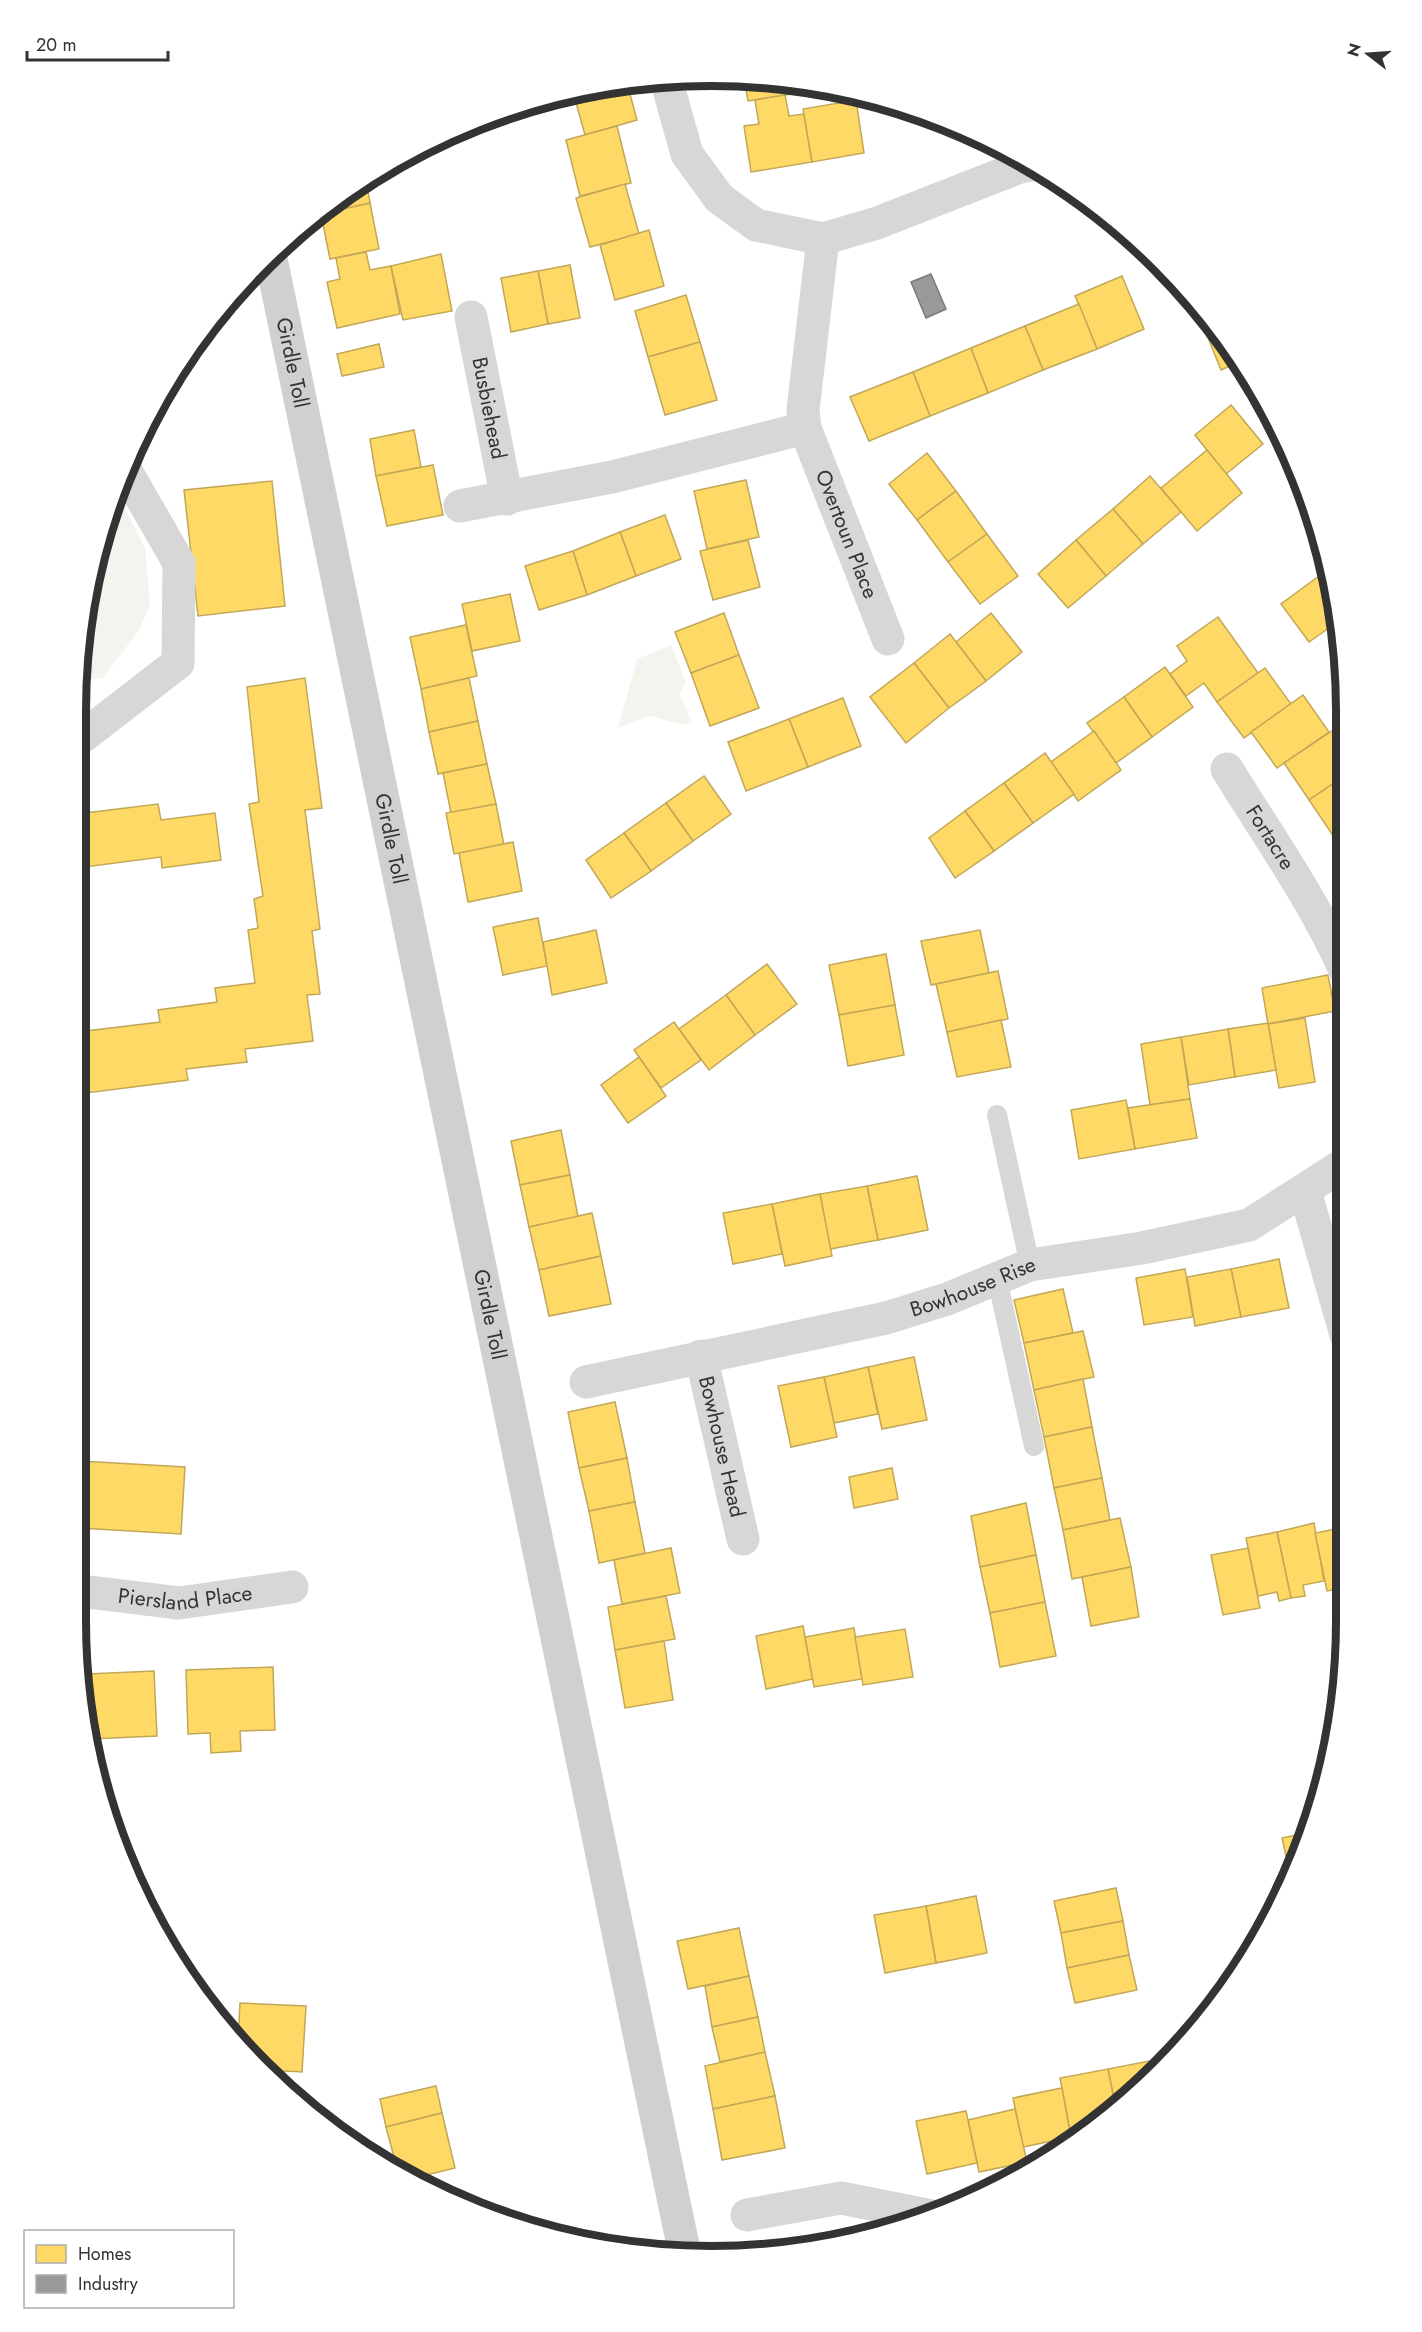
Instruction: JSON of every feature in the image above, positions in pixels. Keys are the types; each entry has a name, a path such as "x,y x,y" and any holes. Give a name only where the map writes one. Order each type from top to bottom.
{"street":[{"path":"668,87 687,154 719,198 756,225 823,239 877,223 1020,167"},
{"path":"460,506 507,499 612,477 805,428 803,410 823,239"},
{"name":"Girdle Toll","path":"272,266 682,2245"},
{"name":"Busbiehead","path":"471,317 507,499"},
{"name":"Overtoun Place","path":"805,428 888,639"},
{"path":"86,734 178,663 179,563 130,479"},
{"name":"Fortacre","path":"1227,769 1336,950"},
{"name":"Bowhouse Rise","path":"586,1382 886,1317 947,1299 1030,1265 1142,1248 1249,1225 1336,1170"},
{"path":"1305,1191 1336,1300"},
{"name":"Bowhouse Head","path":"701,1356 743,1539"},
{"name":"Piersland Place","path":"86,1592 178,1603 292,1587"},
{"path":"747,2215 841,2198 914,2212"}],"lane":[{"path":"997,1116 1030,1265"},
{"path":"997,1278 1034,1446"}],"shaded area":[{"path":"122,502 145,548 150,604 140,629 103,678 87,682 91,629 98,589 107,549"},
{"path":"671,645 686,683 679,694 692,722 684,725 650,716 618,728 637,659"}],"building: Homes":[{"path":"746,87 797,92 797,93 748,101"},
{"path":"629,91 637,120 585,135 576,101"},
{"path":"785,95 789,116 804,114 812,162 751,172 744,126 759,124 755,100"},
{"path":"848,101 856,103 864,153 812,162 803,109"},
{"path":"617,126 631,183 580,196 566,140"},
{"path":"625,184 639,234 590,247 576,198"},
{"path":"368,188 370,203 336,211"},
{"path":"370,203 379,249 330,259 322,221 336,211"},
{"path":"649,230 664,286 615,300 600,245"},
{"path":"366,252 370,270 391,266 400,314 337,328 327,282 340,279 336,258"},
{"path":"441,254 452,311 403,320 391,266"},
{"path":"570,265 580,318 548,324 538,271"},
{"path":"538,271 548,324 511,332 501,278"},
{"path":"1122,276 1144,329 1097,349 1075,296"},
{"path":"686,295 700,342 648,357 635,311"},
{"path":"1079,304 1097,349 1043,370 1025,326"},
{"path":"1203,325 1232,365 1221,370"},
{"path":"1025,326 1043,370 988,393 971,348"},
{"path":"700,342 717,400 665,415 648,357"},
{"path":"379,344 384,367 342,376 337,354"},
{"path":"971,348 988,393 930,416 913,372"},
{"path":"913,372 930,416 869,441 850,397"},
{"path":"1231,405 1263,444 1226,474 1195,435"},
{"path":"414,430 421,467 376,476 370,439"},
{"path":"1207,450 1242,493 1197,531 1161,488"},
{"path":"927,453 956,491 917,520 889,484"},
{"path":"433,465 443,515 387,526 376,476"},
{"path":"1150,476 1181,512 1143,544 1113,509"},
{"path":"746,480 759,537 707,549 694,491"},
{"path":"272,481 285,606 198,616 184,490"},
{"path":"956,491 987,534 948,562 917,520"},
{"path":"1113,509 1143,544 1106,576 1076,540"},
{"path":"665,515 681,559 636,576 620,532"},
{"path":"620,532 636,576 587,595 573,551"},
{"path":"987,534 1018,576 980,604 948,562"},
{"path":"748,540 760,587 713,600 700,551"},
{"path":"1076,540 1106,576 1068,608 1038,574"},
{"path":"573,551 587,595 539,610 525,566"},
{"path":"1321,575 1331,627 1309,642 1281,604"},
{"path":"510,594 520,641 472,651 462,604"},
{"path":"724,613 739,655 691,673 675,632"},
{"path":"991,613 1022,652 986,681 956,642"},
{"path":"1218,617 1258,673 1217,702 1204,683 1186,696 1170,674 1187,661 1177,646"},
{"path":"466,625 477,676 421,689 410,637"},
{"path":"950,634 986,681 949,708 914,663"},
{"path":"739,655 759,708 710,726 691,673"},
{"path":"914,663 949,708 906,743 870,697"},
{"path":"1165,667 1193,707 1152,737 1124,697"},
{"path":"1265,668 1291,704 1244,738 1217,702"},
{"path":"305,678 322,808 305,810 320,929 312,931 320,994 307,995 313,1041 245,1049 247,1062 186,1069 188,1080 86,1093 86,1031 160,1022 158,1010 217,1002 215,988 255,983 248,930 258,928 254,899 263,896 249,804 259,802 247,687"},
{"path":"469,678 478,721 429,732 421,689"},
{"path":"1303,695 1329,732 1277,768 1251,732"},
{"path":"1124,697 1152,737 1116,763 1087,723"},
{"path":"843,698 861,746 808,767 789,719"},
{"path":"789,719 808,767 746,791 728,742"},
{"path":"478,721 487,764 438,774 429,732"},
{"path":"1336,730 1336,782 1309,800 1284,763"},
{"path":"1094,731 1121,770 1078,801 1051,762"},
{"path":"1045,753 1074,794 1033,823 1004,783"},
{"path":"487,764 496,804 451,813 443,773"},
{"path":"704,776 731,814 693,841 666,803"},
{"path":"1336,782 1336,840 1309,800"},
{"path":"1004,783 1033,823 994,851 965,811"},
{"path":"666,803 693,841 651,871 624,833"},
{"path":"158,804 161,820 215,813 221,860 162,868 161,857 86,867 86,813"},
{"path":"496,804 504,845 454,854 446,813"},
{"path":"965,811 994,851 955,878 929,838"},
{"path":"624,833 651,871 611,898 586,860"},
{"path":"513,842 522,891 468,902 459,853"},
{"path":"538,918 547,966 503,975 493,927"},
{"path":"596,930 607,983 552,995 543,942"},
{"path":"980,930 989,973 931,985 921,941"},
{"path":"886,954 895,1005 839,1015 829,965"},
{"path":"767,964 797,1004 755,1035 726,995"},
{"path":"998,971 1008,1019 947,1032 936,984"},
{"path":"1328,975 1335,1011 1268,1024 1262,988"},
{"path":"726,995 755,1035 709,1070 679,1029"},
{"path":"895,1005 904,1055 848,1066 839,1015"},
{"path":"1305,1018 1315,1082 1279,1088 1268,1024"},
{"path":"1001,1020 1011,1067 957,1077 947,1032"},
{"path":"674,1022 701,1060 661,1088 634,1050"},
{"path":"1268,1023 1276,1070 1235,1077 1228,1029"},
{"path":"1228,1029 1235,1077 1189,1085 1181,1037"},
{"path":"1181,1037 1190,1099 1150,1105 1141,1044"},
{"path":"639,1057 666,1096 628,1123 601,1085"},
{"path":"1190,1099 1197,1138 1135,1149 1128,1108"},
{"path":"1126,1100 1135,1149 1079,1159 1071,1110"},
{"path":"561,1130 570,1175 520,1185 511,1141"},
{"path":"570,1175 578,1217 529,1227 520,1185"},
{"path":"917,1176 928,1230 878,1240 867,1186"},
{"path":"867,1186 878,1240 830,1249 820,1194"},
{"path":"820,1194 832,1256 785,1266 772,1204"},
{"path":"772,1204 782,1254 733,1264 723,1213"},
{"path":"592,1213 601,1256 539,1270 529,1227"},
{"path":"601,1256 611,1304 549,1316 539,1270"},
{"path":"1279,1259 1289,1308 1241,1317 1231,1269"},
{"path":"1185,1269 1193,1317 1144,1325 1136,1278"},
{"path":"1231,1269 1241,1317 1195,1326 1187,1277"},
{"path":"1063,1289 1073,1333 1024,1343 1014,1300"},
{"path":"1083,1331 1094,1377 1034,1390 1024,1343"},
{"path":"914,1357 927,1420 882,1429 868,1367"},
{"path":"868,1367 878,1414 834,1423 824,1377"},
{"path":"824,1377 837,1437 791,1447 778,1386"},
{"path":"1083,1379 1092,1427 1044,1437 1034,1390"},
{"path":"615,1402 627,1458 579,1468 568,1412"},
{"path":"1092,1427 1102,1478 1054,1488 1044,1437"},
{"path":"627,1458 635,1502 589,1511 579,1468"},
{"path":"86,1461 185,1467 181,1534 86,1528"},
{"path":"892,1468 898,1499 854,1508 849,1477"},
{"path":"1102,1478 1110,1520 1063,1530 1054,1488"},
{"path":"635,1502 645,1553 599,1563 589,1511"},
{"path":"1026,1503 1036,1555 980,1567 971,1516"},
{"path":"1120,1518 1131,1567 1072,1579 1063,1530"},
{"path":"1314,1523 1324,1581 1303,1585 1305,1596 1291,1598 1277,1532"},
{"path":"1336,1529 1336,1590 1327,1591 1315,1533"},
{"path":"1277,1532 1291,1598 1279,1601 1277,1592 1258,1596 1246,1538"},
{"path":"671,1548 680,1593 622,1604 614,1560"},
{"path":"1248,1548 1260,1608 1223,1615 1211,1555"},
{"path":"1036,1555 1045,1602 990,1613 980,1567"},
{"path":"1131,1567 1139,1617 1091,1626 1082,1577"},
{"path":"666,1596 675,1639 615,1650 608,1607"},
{"path":"1045,1602 1056,1656 1000,1667 990,1613"},
{"path":"803,1626 813,1679 766,1689 756,1636"},
{"path":"854,1628 862,1679 814,1687 805,1637"},
{"path":"905,1629 913,1677 863,1685 855,1637"},
{"path":"664,1641 673,1700 625,1708 615,1650"},
{"path":"273,1667 275,1730 240,1731 241,1751 211,1753 210,1733 188,1734 186,1670"},
{"path":"154,1671 157,1736 97,1739 88,1674"},
{"path":"1298,1834 1288,1863 1282,1838"},
{"path":"1116,1888 1123,1921 1061,1933 1054,1901"},
{"path":"976,1896 987,1953 936,1963 926,1906"},
{"path":"926,1906 936,1963 885,1973 874,1915"},
{"path":"1123,1921 1129,1955 1067,1968 1061,1933"},
{"path":"739,1928 749,1976 688,1989 677,1941"},
{"path":"1129,1955 1137,1990 1075,2003 1067,1968"},
{"path":"749,1976 758,2017 712,2027 705,1986"},
{"path":"240,2003 306,2006 302,2072 277,2071 239,2030"},
{"path":"758,2017 765,2052 720,2062 712,2027"},
{"path":"765,2052 775,2096 713,2109 705,2066"},
{"path":"1149,2061 1150,2066 1114,2099 1108,2069"},
{"path":"1108,2069 1114,2099 1070,2133 1060,2078"},
{"path":"436,2086 442,2113 386,2127 380,2099"},
{"path":"1062,2088 1070,2133 1062,2139 1023,2147 1013,2098"},
{"path":"775,2096 785,2148 722,2160 713,2109"},
{"path":"1015,2109 1027,2161 979,2172 968,2120"},
{"path":"966,2111 977,2163 927,2174 916,2121"},
{"path":"442,2113 455,2168 423,2176 398,2163 395,2161 386,2127"}],"building: Industry":[{"path":"931,274 946,309 926,318 911,282"}]}
